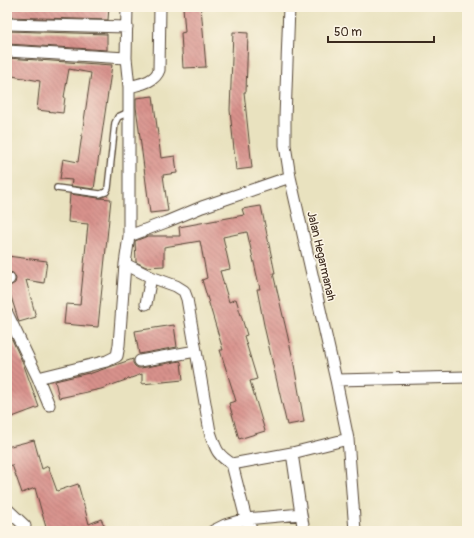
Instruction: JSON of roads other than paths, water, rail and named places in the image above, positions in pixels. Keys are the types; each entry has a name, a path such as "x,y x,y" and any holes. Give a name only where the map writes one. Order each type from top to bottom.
{"street":[{"path":"38,378 108,361 117,356 129,236 129,86 126,58 127,7"},
{"path":"129,86 148,82 157,74 160,7"},
{"name":"Jalan Hegarmanah","path":"289,7 285,146 290,177 348,439 354,531"},
{"path":"7,24 127,27"},
{"path":"7,51 126,58"},
{"path":"129,236 202,207 290,177"},
{"path":"125,264 151,277 176,286 184,291 187,299 210,432 217,451 223,458 232,464 246,519 252,531"},
{"path":"146,304 151,277"},
{"path":"7,312 49,405"},
{"path":"140,361 196,351"},
{"path":"336,380 467,377"},
{"path":"232,464 292,453 348,439"},
{"path":"292,453 304,531"},
{"path":"7,509 25,526"},
{"path":"213,531 225,525 246,519 301,514"}],"lane":[{"path":"57,188 100,194 106,192 108,188 115,123 118,118 129,112"}]}
